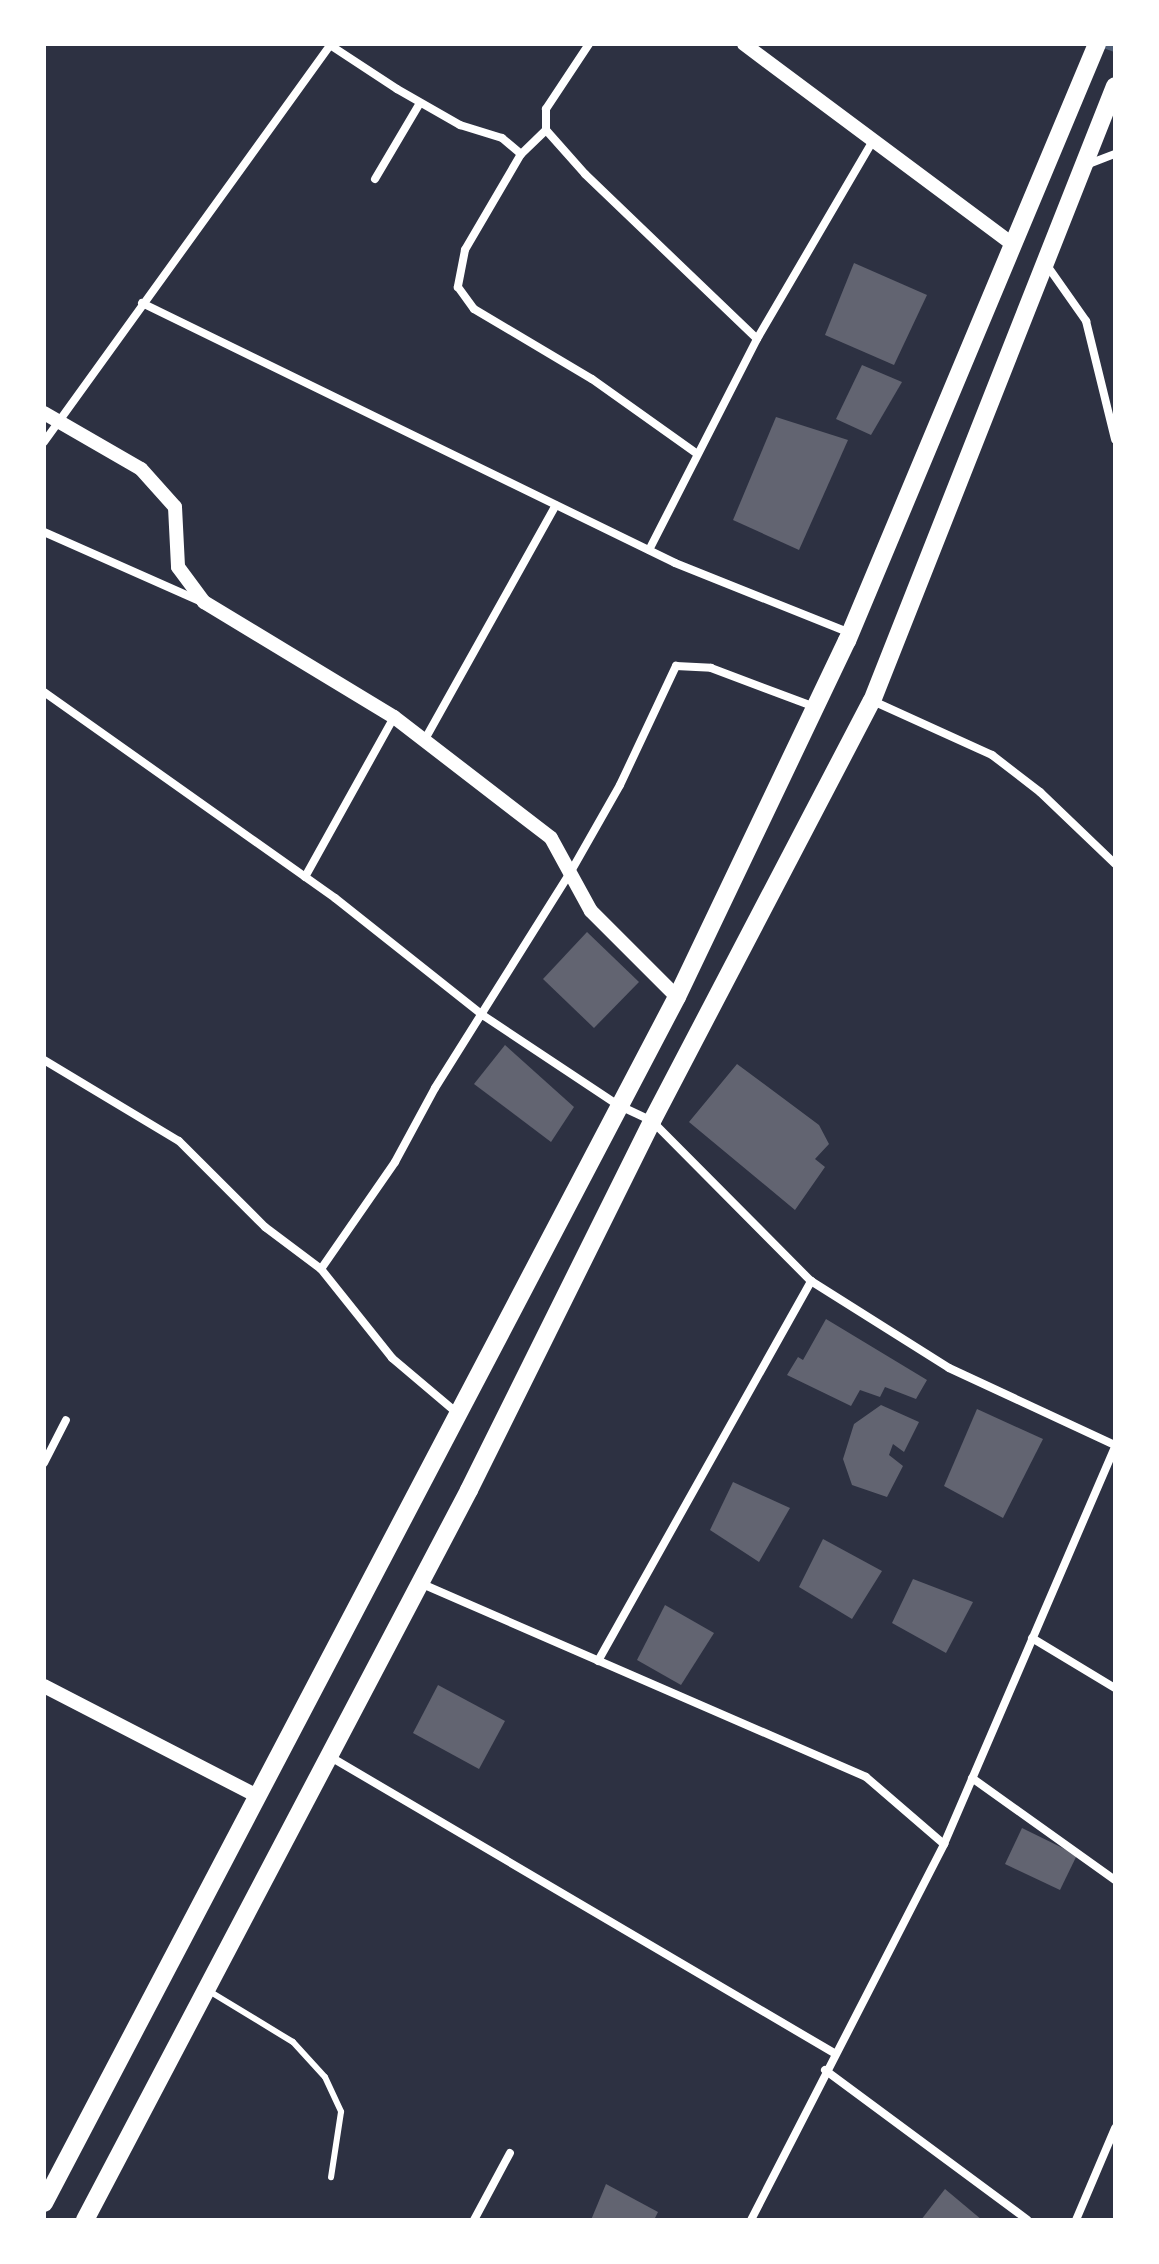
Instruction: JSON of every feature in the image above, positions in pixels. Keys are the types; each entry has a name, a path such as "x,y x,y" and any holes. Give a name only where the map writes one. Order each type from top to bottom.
{"highway":[{"path":"44,2203 49,2179 257,1796 677,997 851,633 1097,44"},
{"path":"85,2220 419,1583 652,1121 872,701 1115,86"}],"street":[{"path":"44,442 50,417 142,303 331,44 420,103 460,125 502,138 521,154"},
{"path":"589,44 546,109 546,130 585,174 757,339"},
{"path":"744,44 1012,244"},
{"path":"375,179 420,103"},
{"path":"546,130 521,154 465,250 458,287 474,309 604,387 696,453"},
{"path":"649,550 757,339 872,142"},
{"path":"1084,166 1115,154"},
{"path":"1045,261 1086,321 1115,439"},
{"path":"142,303 649,550 851,633"},
{"path":"50,417 141,469 175,507 178,567 204,602"},
{"path":"424,741 556,505"},
{"path":"44,532 204,602 394,717 551,838 591,911 677,997"},
{"path":"321,1269 395,1162 435,1088 484,1016 570,873 620,785 676,666 711,668 816,707"},
{"path":"44,692 305,877 484,1016 618,1105 652,1121 811,1281 949,1368 1115,1445 944,1844 825,2070 751,2220"},
{"path":"872,701 992,755 1040,792 1115,864"},
{"path":"305,877 394,717"},
{"path":"44,1060 179,1141 265,1227 321,1269 392,1358 457,1413"},
{"path":"598,1661 811,1281"},
{"path":"44,1463 66,1420"},
{"path":"419,1583 866,1777 944,1844"},
{"path":"1032,1638 1115,1688"},
{"path":"44,1686 257,1796"},
{"path":"328,1755 834,2053"},
{"path":"972,1778 1115,1880"},
{"path":"825,2070 1028,2220"},
{"path":"1076,2220 1115,2128"},
{"path":"474,2220 510,2153"}],"lane":[{"path":"206,1989 293,2042 325,2077 341,2112 331,2177"}],"building":[{"path":"854,263 927,295 894,365 825,335"},
{"path":"862,365 902,382 871,435 836,419"},
{"path":"776,417 848,440 799,550 733,520"},
{"path":"587,932 639,982 594,1028 543,979"},
{"path":"505,1045 574,1107 551,1142 474,1084"},
{"path":"737,1064 819,1125 829,1144 815,1159 825,1167 795,1210 689,1122"},
{"path":"826,1319 927,1380 916,1399 885,1387 880,1397 860,1390 851,1406 787,1375 798,1357 803,1360"},
{"path":"881,1405 919,1422 904,1452 893,1444 889,1455 903,1466 887,1497 852,1485 843,1459 854,1424"},
{"path":"977,1409 1043,1439 1003,1518 944,1486"},
{"path":"733,1482 790,1508 759,1562 710,1530"},
{"path":"823,1539 882,1571 852,1619 799,1587"},
{"path":"913,1579 973,1602 946,1653 892,1623"},
{"path":"665,1605 714,1633 681,1685 637,1660"},
{"path":"438,1685 505,1721 479,1769 413,1733"},
{"path":"1022,1828 1077,1855 1060,1890 1005,1864"},
{"path":"606,2184 658,2212 654,2220 591,2220"},
{"path":"945,2189 982,2220 921,2220"}],"waterway":[{"path":"1101,44 1115,49"}]}
